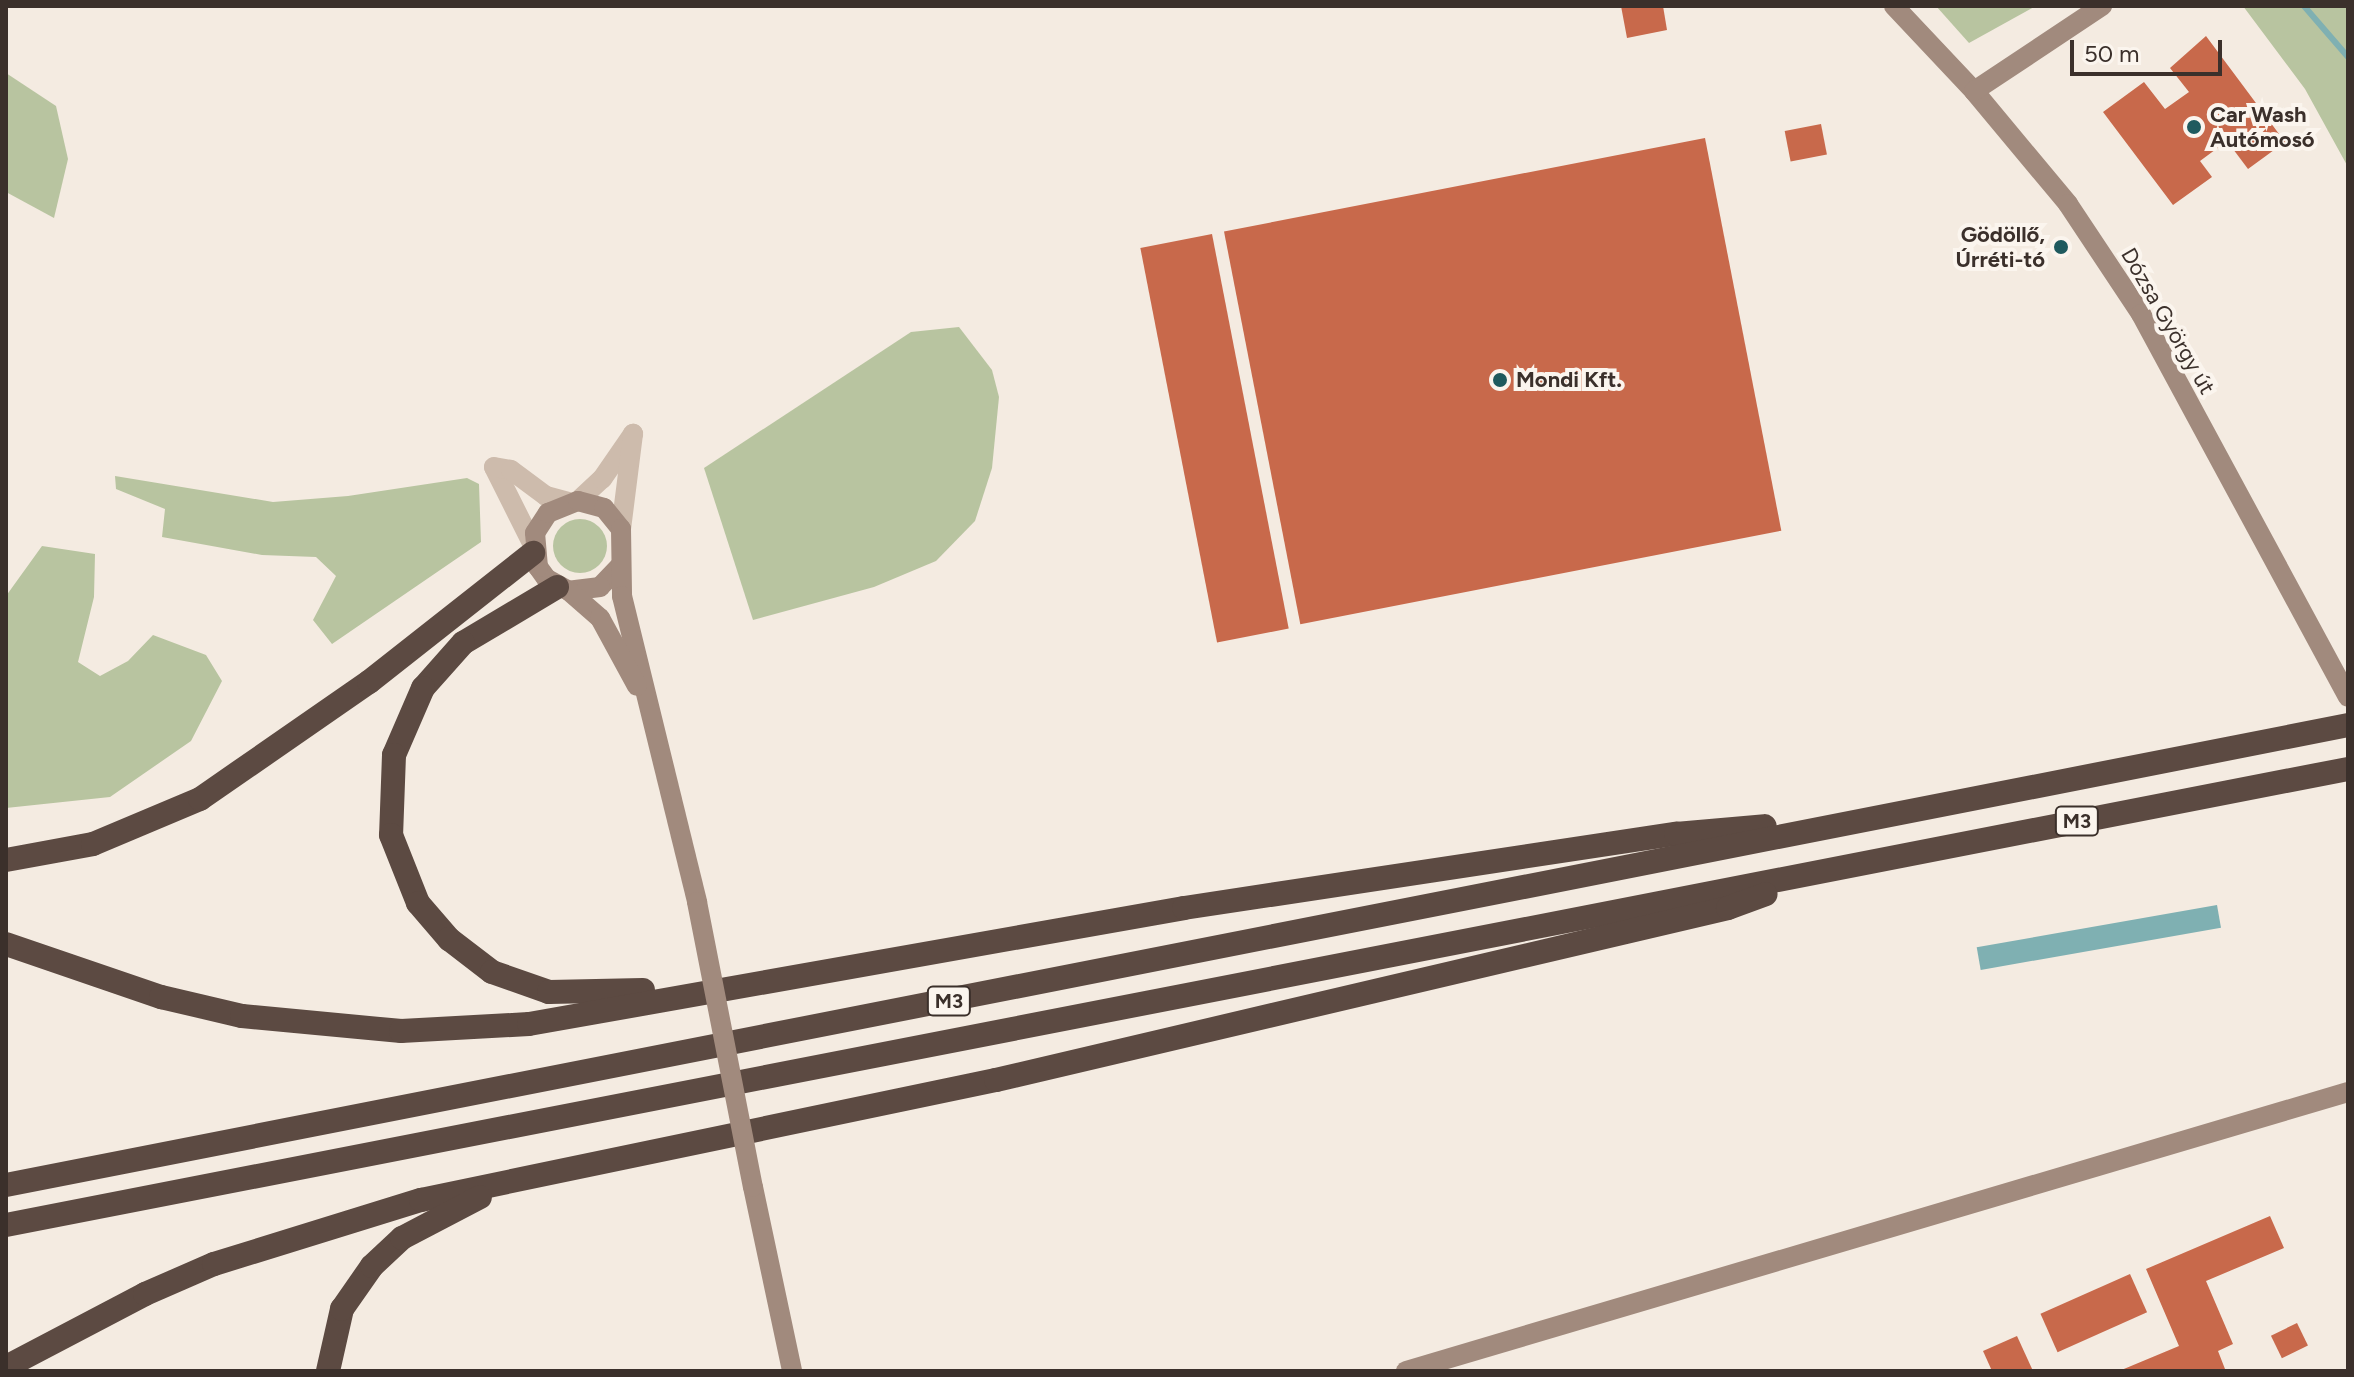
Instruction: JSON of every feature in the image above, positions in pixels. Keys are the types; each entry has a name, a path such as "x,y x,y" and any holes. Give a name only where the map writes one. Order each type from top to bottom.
{"highway":[{"path":"6,860 93,844 200,799 369,682 533,549"},
{"path":"563,589 463,643 411,706 394,755 389,814 396,857 418,903 449,939 492,972 549,992 616,992 785,976"},
{"name":"M3","path":"6,1185 2348,725"},
{"name":"M3","path":"6,1225 2348,769"},
{"path":"6,944 187,1004 341,1029 401,1031 529,1024 785,976 1184,908 1443,873 1676,834 1891,815"},
{"path":"6,1367 145,1294 214,1264 346,1221 510,1182 996,1080 1728,908 1847,865"},
{"path":"328,1371 342,1309 385,1252 416,1229 510,1182"}],"street":[{"name":"Dózsa György út","path":"1894,6 1974,91 2068,204 2141,314 2348,697"},
{"path":"1974,91 2102,6"},
{"path":"533,549 548,513 574,501 602,479 633,434 621,529 622,596 697,902 753,1187 793,1370"},
{"path":"621,529 604,508 546,496 511,470 494,467 546,578 600,618 654,722"},
{"path":"563,589 600,587 621,565"},
{"path":"1406,1371 2348,1092"}],"green space":[{"path":"1936,6 2036,6 1969,43"},
{"path":"2243,6 2348,6 2348,167 2305,89"},
{"path":"6,73 56,106 68,159 54,218 6,192"},
{"path":"959,327 992,370 999,397 992,468 975,521 936,561 874,587 753,620 704,468 911,332"},
{"path":"115,476 273,502 348,496 467,478 479,484 481,542 332,644 313,620 336,576 316,557 262,555 162,537 165,509 116,489"},
{"path":"580,519 591,521 599,527 605,535 605,557 599,565 591,571 580,573 569,571 561,565 555,557 553,546 555,535 561,527 569,521"},
{"path":"42,546 95,554 94,597 78,662 100,676 128,661 153,635 206,655 222,681 191,741 110,797 6,808 6,596"}],"water":[{"path":"2217,905 2221,928 1981,970 1977,947"}],"building":[{"path":"1621,6 1663,6 1667,30 1627,38"},
{"name":"Car Wash Autómosó","path":"2206,36 2285,142 2248,169 2227,141 2200,161 2212,177 2173,205 2103,112 2144,82 2165,109 2189,92 2170,68"},
{"path":"1821,124 1827,154 1791,161 1785,131"},
{"path":"1705,138 1781,531 1300,624 1224,231"},
{"path":"1212,234 1289,629 1217,643 1140,248"},
{"path":"2270,1216 2284,1248 2206,1281 2233,1344 2218,1351 2225,1369 2119,1371 2179,1346 2146,1269"},
{"path":"2130,1274 2147,1312 2058,1352 2040,1314"},
{"path":"2297,1323 2308,1345 2282,1358 2271,1336"},
{"path":"2017,1336 2033,1371 1992,1371 1983,1351"}],"waterway":[{"path":"2304,6 2348,57"}],"place":[{"name":"Car Wash Autómosó","path":"2194,127"},
{"name":"Gödöllő, Úrréti-tó","path":"2061,247"},
{"name":"Mondi Kft.","path":"1500,380"}]}
